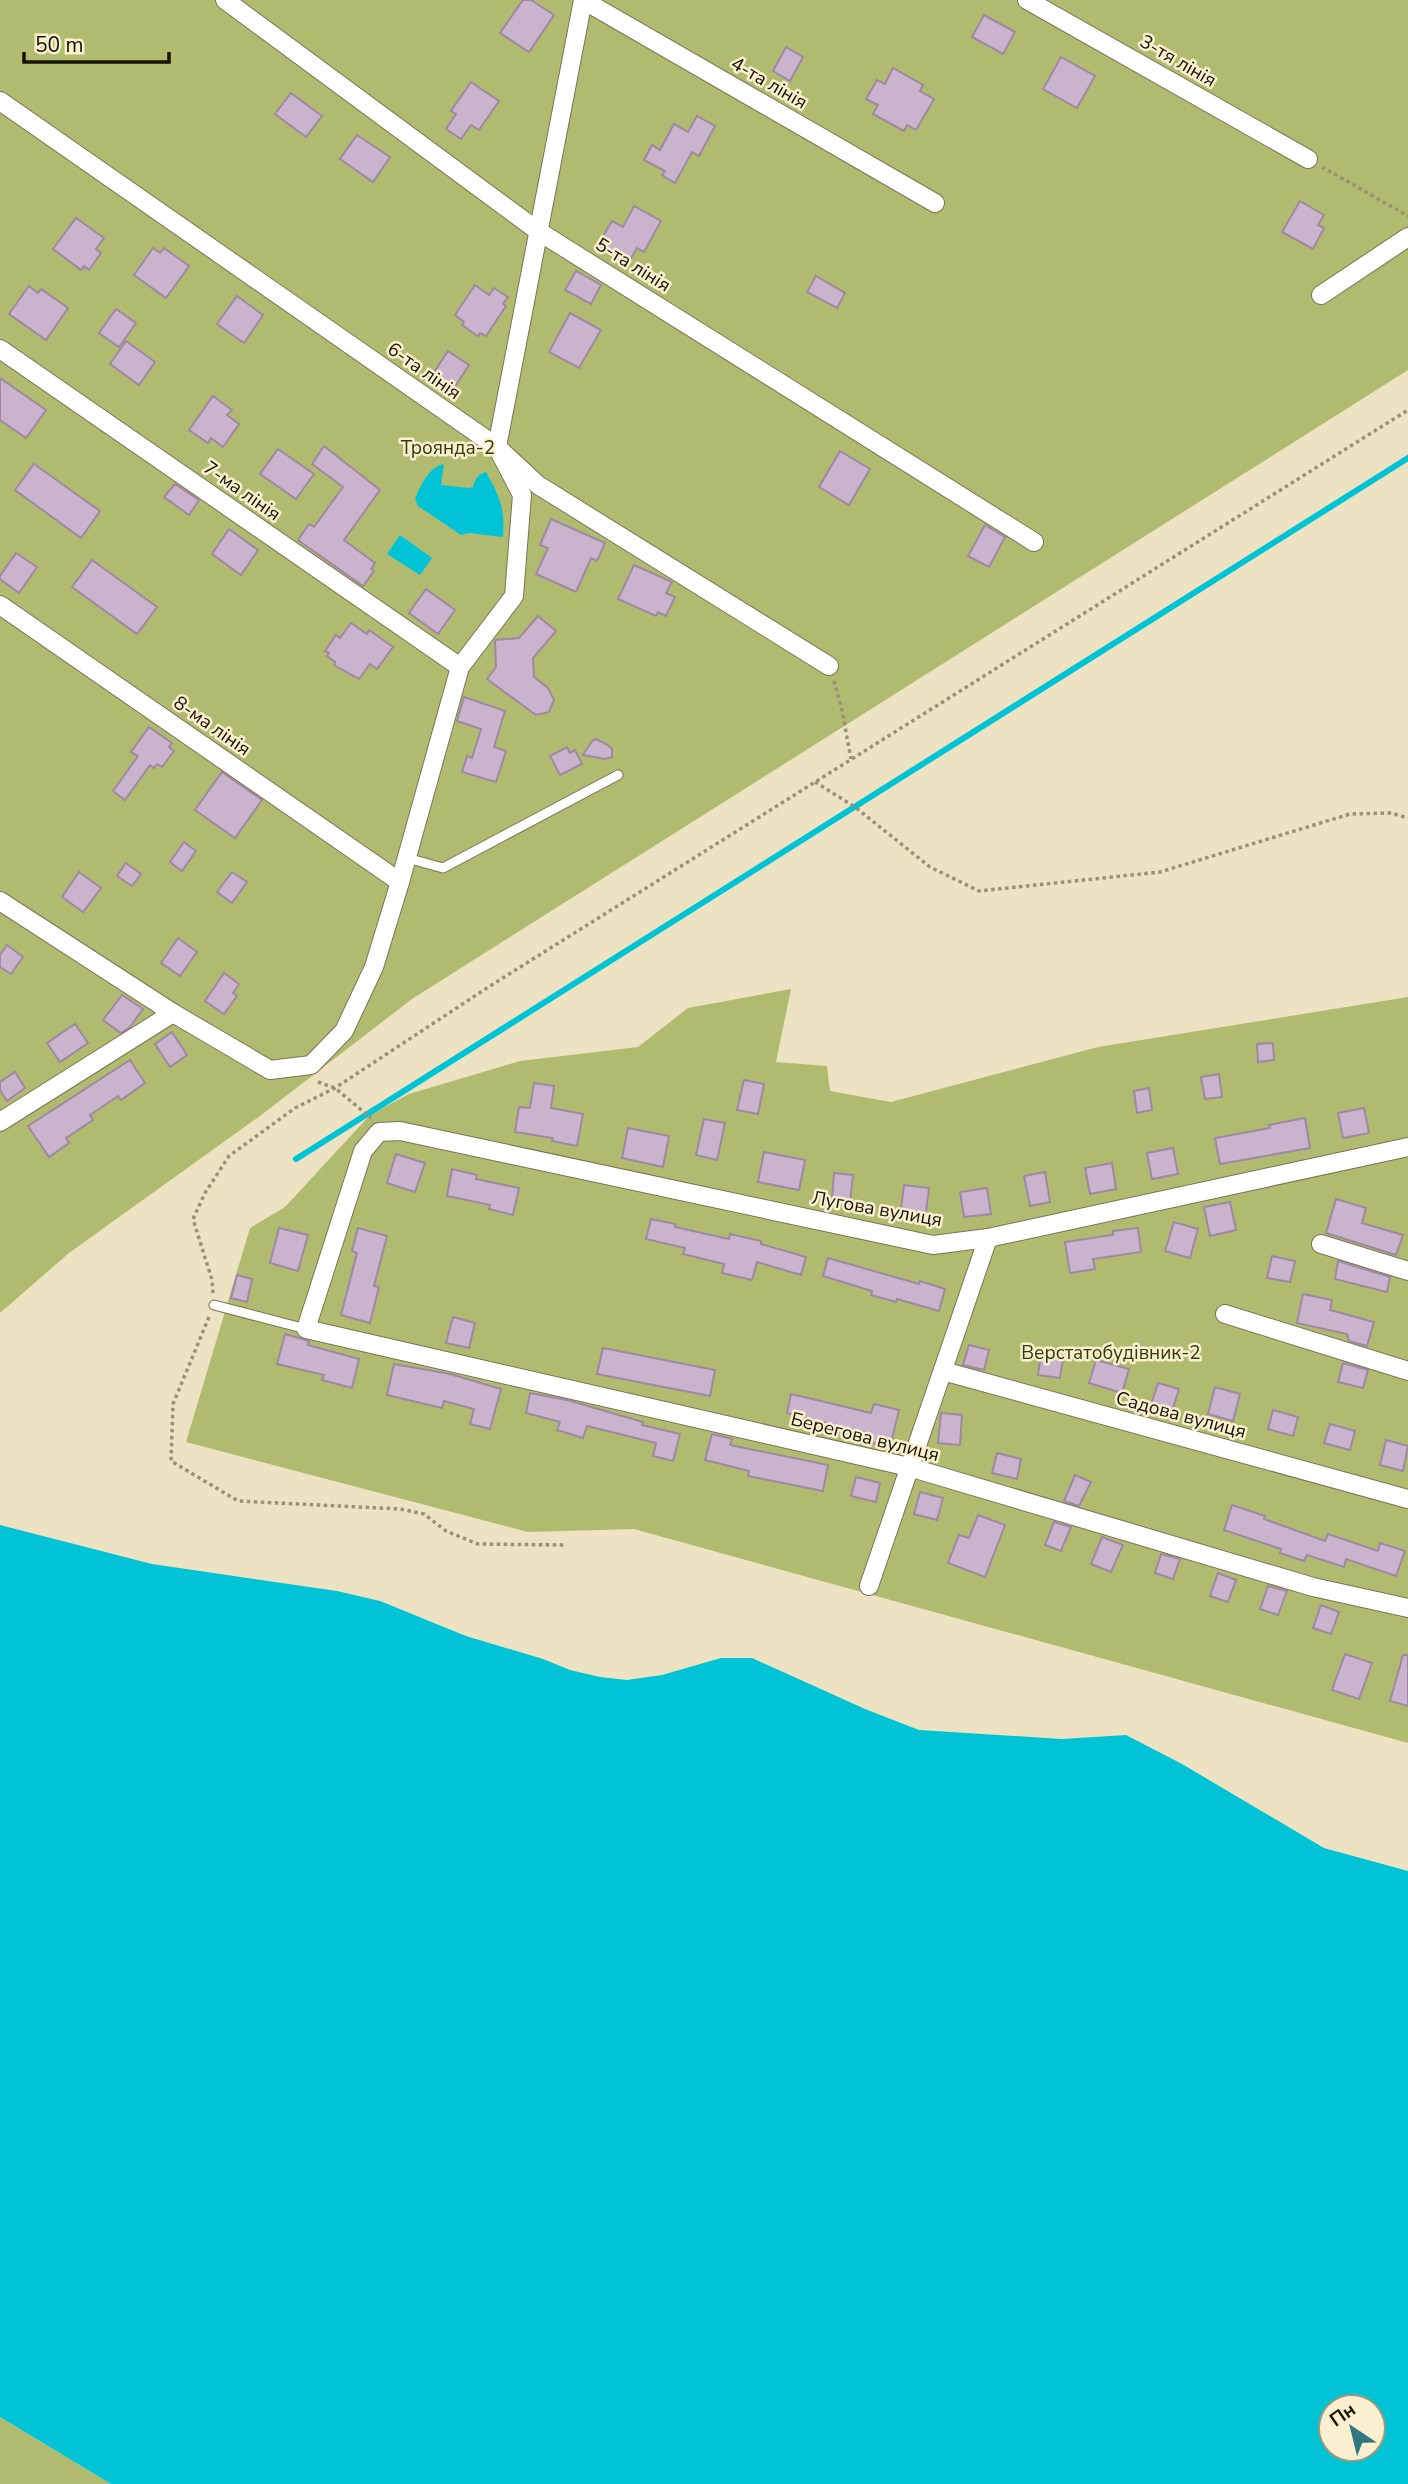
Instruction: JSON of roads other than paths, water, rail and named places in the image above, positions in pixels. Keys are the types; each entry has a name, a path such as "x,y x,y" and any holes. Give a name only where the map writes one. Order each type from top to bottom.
{"street":[{"name":"5-та лінія","path":"225,0 538,231 1034,542"},
{"path":"0,901 173,1013 270,1070 311,1065 344,1031 374,967 460,667 513,596 522,495 496,447 583,0"},
{"name":"4-та лінія","path":"583,0 935,203"},
{"name":"3-тя лінія","path":"1027,0 1308,159"},
{"name":"6-та лінія","path":"0,101 496,447 538,485 829,666"},
{"path":"1321,295 1408,237"},
{"name":"7-ма лінія","path":"0,349 460,667"},
{"name":"8-ма лінія","path":"0,605 400,881"},
{"path":"0,1122 173,1013"},
{"name":"Лугова вулиця","path":"306,1329 363,1151 379,1132 400,1131 933,1245 988,1238 1408,1147"},
{"path":"869,1586 988,1238"},
{"path":"1321,1244 1408,1272"},
{"path":"1225,1314 1408,1371"},
{"name":"Берегова вулиця","path":"306,1329 909,1467 1313,1587 1408,1608"},
{"name":"Садова вулиця","path":"943,1371 1408,1499"}],"lane":[{"path":"407,858 443,868 618,775"},
{"path":"214,1305 306,1329"}],"water":[{"path":"444,464 441,485 473,487 477,477 486,472 500,503 503,537 469,533 461,535 418,506 415,499 422,483 434,469"},
{"path":"400,535 432,558 420,575 387,554"},
{"path":"0,1525 152,1564 337,1591 380,1601 466,1636 600,1677 627,1680 662,1675 721,1658 752,1658 919,1730 1062,1739 1126,1735 1182,1764 1324,1848 1408,1871 1408,2484 111,2484 0,2417"}],"waterway":[{"path":"296,1159 1408,458"}],"park label":[{"name":"Троянда-2","path":"448,448"},
{"name":"Верстатобудівник-2","path":"1111,1353"}]}
